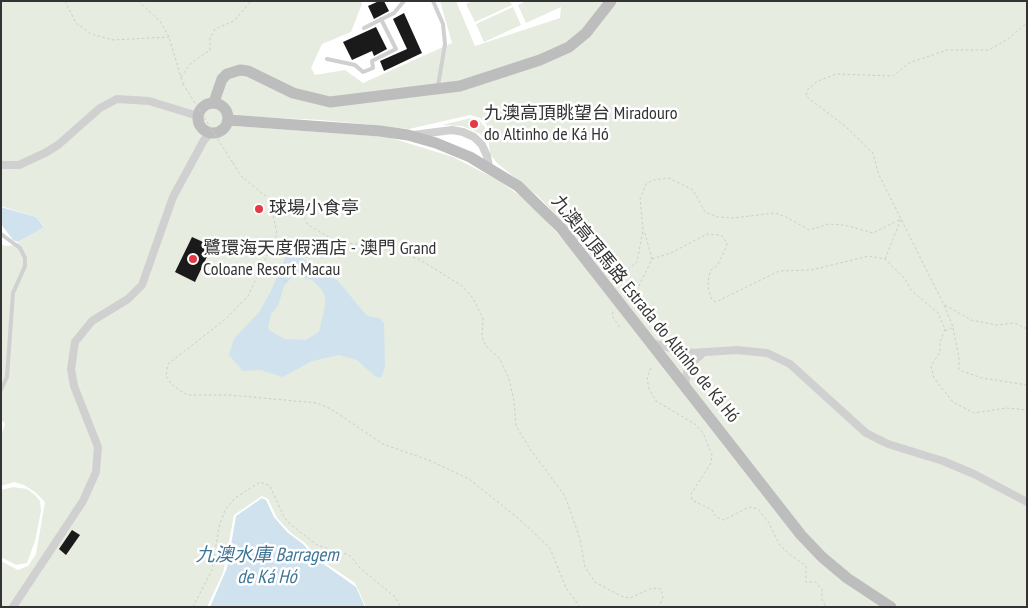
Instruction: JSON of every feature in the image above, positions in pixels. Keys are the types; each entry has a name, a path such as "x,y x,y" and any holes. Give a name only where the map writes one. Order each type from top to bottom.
{"main road":[{"path":"214,102 222,79 226,74 240,70 248,71 293,93 330,102 438,90 480,81 559,52 586,33 611,1"},
{"path":"214,102 225,109 228,120 220,131 206,134 199,124 198,116 203,106 214,102"},
{"name":"九澳高頂馬路 Estrada do Altinho de Ká Hó","path":"228,120 380,131 408,135 436,143 489,168 518,186 549,214 801,535 822,557 847,578 891,607"}],"street":[{"path":"1,165 19,165 45,153 58,145 100,108 117,99 148,101 198,116"},
{"path":"408,135 452,130 463,132 474,137 482,146 487,156 489,168"},
{"path":"13,607 83,502 96,472 98,446 72,376 70,362 75,342 92,321 133,296 142,285 173,197 206,134"},
{"path":"651,342 692,353 737,350 767,353 790,364 866,433 888,444 943,461 974,474 1027,502"},
{"path":"685,386 690,367 704,352"}],"lane":[{"path":"364,28 394,14 404,1"},
{"path":"433,1 443,24 445,44 438,90"},
{"path":"327,59 355,65 363,72 373,68 372,61 396,49 382,19"},
{"path":"1,234 20,248 25,258 25,266 13,294 7,378 1,390"}],"path":[{"path":"65,1 76,23 91,34 113,40 169,37"},
{"path":"138,1 160,21 169,37 183,84 240,176 278,206"},
{"path":"181,77 192,63 210,50 210,38 215,30 234,21 251,1"},
{"path":"1027,23 1008,39 989,50 947,50 909,63 893,76 836,74 818,81 808,89 806,96 846,127 873,153 878,173 944,305 953,327 959,358 959,370 982,378 1027,385"},
{"path":"652,259 643,230 640,199 646,184 661,178 670,178 693,190 705,212 718,217 733,218 775,213 809,230 829,224 844,225 873,233 901,218"},
{"path":"580,607 566,588 550,548 519,519 469,479 431,461 383,444 331,409 317,403 229,395 187,395 172,385 166,376 168,364 227,318 248,296 277,234 272,210 284,203 292,204 302,209 308,225 337,242 375,246 419,259 462,286 472,296 483,318 482,336 486,346 500,359 509,379 514,401 516,426 530,449 565,496 580,539 586,568 595,582 621,596 630,598 652,588 661,589 663,598 659,607"},
{"path":"885,259 901,218"},
{"path":"643,230 637,262 621,275 648,310 649,321 644,333"},
{"path":"621,329 611,313 635,294 652,259 712,233 721,235 726,243 723,257 717,266 711,270 709,276 710,294 712,300 716,302 779,271 812,270 869,256 885,259 905,279 911,290 938,313 945,330 940,342 940,352 931,366 934,378 953,402 974,413 1008,408 1027,410"},
{"path":"262,267 287,282"},
{"path":"944,305 971,320 996,324 1015,323 1027,329"},
{"path":"945,330 953,327"},
{"path":"651,368 647,378 649,389 656,401 695,424 703,433 712,454 711,463 691,494 692,500 712,510 716,517 724,520 749,507 758,508 769,523 779,544 806,566 806,582 815,582 822,589 822,600 826,607"},
{"path":"193,607 212,570 219,527 225,510 240,494 260,482 270,486 284,517 290,524 318,545 348,555 361,569 394,596 401,607"}],"shaded area":[{"path":"1,1 361,1 362,4 351,32 322,44 311,68 315,75 345,70 363,83 452,43 440,1 456,1 475,46 560,18 561,7 526,23 518,5 526,1 1027,1 1027,607 366,607 355,583 318,558 305,543 291,533 277,518 268,499 262,496 234,515 223,573 207,607 1,607 1,561 18,570 28,566 36,554 45,502 24,485 14,482 1,486 1,436 5,424 1,419 1,244 5,246 14,245 44,226 36,217 1,206","holes":["470,115 480,118 487,125 490,154 497,163 539,197 564,224 619,302 530,203 498,180 453,157 388,137 235,126 237,116 321,120 409,129"]},
{"path":"472,1 510,1 512,5 475,22 466,4"},
{"path":"513,7 521,25 484,42 476,24"},
{"path":"471,118 478,119 485,127 488,143 480,134 462,126 442,125"},
{"path":"13,487 27,489 35,495 40,501 41,511 35,541 27,563 16,565 1,557 1,490"}],"water":[{"path":"1,207 36,217 44,227 18,242 13,240 1,224"},
{"path":"291,254 300,257 338,281 367,316 379,318 384,323 385,367 381,378 375,376 357,360 339,355 312,361 283,377 260,370 243,371 229,355 234,339 259,312 270,293 285,258","holes":["294,275 312,280 322,290 325,297 325,306 319,332 306,340 285,339 270,331 268,327 271,314 278,306 284,286"]},
{"name":"九澳水庫 Barragem de Ká Hó","path":"262,498 266,500 274,517 287,532 303,544 315,558 356,587 365,607 210,607 227,568 236,516"}],"building":[{"path":"384,1 389,11 374,19 368,6"},
{"path":"404,13 422,53 384,71 380,61 407,49 393,19"},
{"path":"376,27 387,49 374,56 372,51 352,60 343,42"},
{"name":"鷺環海天度假酒店 - 澳門 Grand Coloane Resort Macau","path":"192,237 212,246 195,282 175,272"},
{"path":"72,530 80,535 66,555 59,549"}],"place":[{"name":"九澳高頂眺望台 Miradouro do Altinho de Ká Hó","path":"474,124"},
{"name":"球場小食亭","path":"259,209"},
{"name":"鷺環海天度假酒店 - 澳門 Grand Coloane Resort Macau","path":"193,259"}]}
